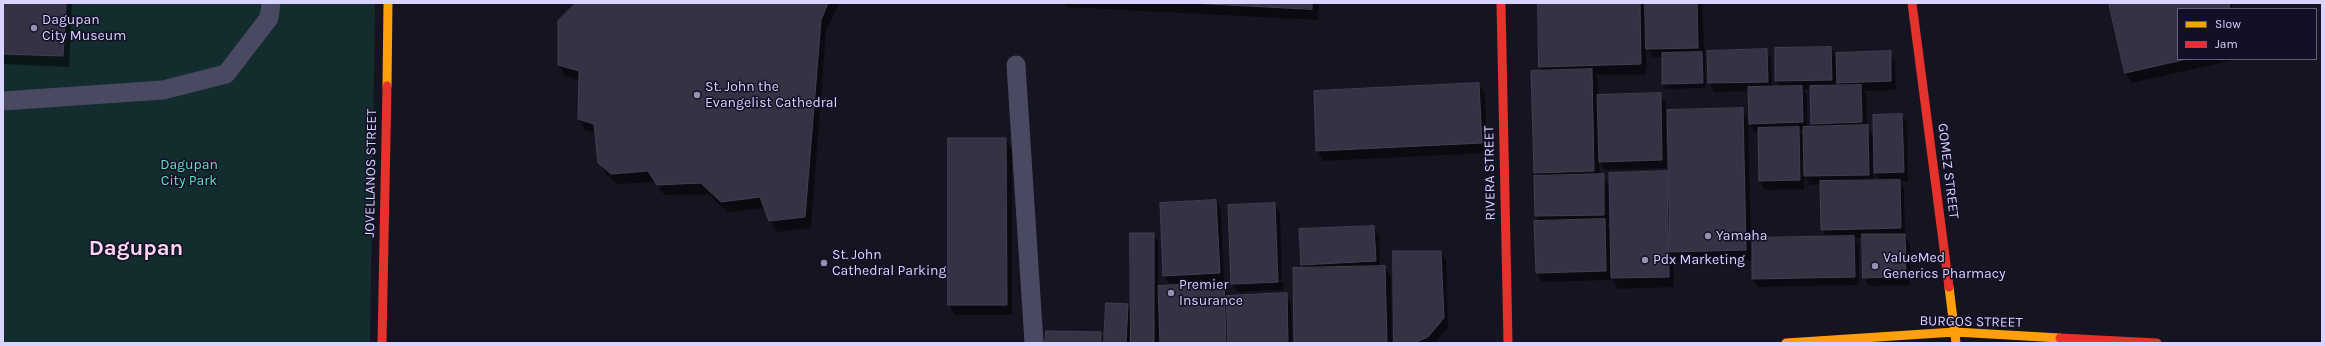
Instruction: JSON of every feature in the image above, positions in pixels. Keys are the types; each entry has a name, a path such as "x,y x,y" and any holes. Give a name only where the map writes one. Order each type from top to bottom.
{"street":[{"name":"JOVELLANOS STREET","path":"382,343 388,3"},
{"name":"RIVERA STREET","path":"1501,3 1508,343"},
{"name":"GOMEZ STREET","path":"1912,3 1956,343"},
{"name":"BURGOS STREET","path":"1786,343 1954,332 2156,343"}],"lane":[{"path":"3,101 163,90 226,74 269,18 271,3"},
{"path":"1016,65 1034,343"}],"green space":[{"name":"Dagupan City Park","path":"3,3 375,3 370,343 3,343"}],"building":[{"name":"Dagupan City Museum","path":"3,3 66,3 63,56 3,54"},
{"name":"St. John the Evangelist Cathedral","path":"576,3 828,3 821,20 805,217 769,221 760,197 721,202 701,183 657,185 648,171 611,174 598,163 594,124 578,119 579,71 558,65 558,21"},
{"path":"1190,3 1312,3 1312,9"},
{"path":"1538,3 1640,3 1641,64 1539,67"},
{"path":"1645,3 1697,3 1698,48 1646,49"},
{"path":"2109,3 2229,3 2230,8 2177,8 2177,60 2183,60 2125,73"},
{"path":"1831,47 1832,80 1775,81 1775,48"},
{"path":"1767,49 1768,82 1708,83 1707,51"},
{"path":"1891,51 1891,81 1837,83 1836,53"},
{"path":"1702,52 1703,83 1662,84 1662,53"},
{"path":"1592,69 1594,171 1534,173 1531,71"},
{"path":"1479,83 1482,143 1316,151 1314,91"},
{"path":"1861,85 1862,122 1811,124 1810,86"},
{"path":"1802,86 1803,122 1749,124 1748,87"},
{"path":"1661,93 1662,160 1599,162 1597,95"},
{"path":"1743,108 1746,250 1670,252 1667,110"},
{"path":"1902,114 1904,172 1874,173 1873,115"},
{"path":"1868,125 1869,175 1804,176 1803,127"},
{"path":"1799,127 1800,180 1759,181 1758,128"},
{"path":"948,138 1006,138 1007,305 948,305"},
{"path":"1667,171 1669,277 1611,278 1609,173"},
{"path":"1604,174 1604,215 1535,216 1534,176"},
{"path":"1900,180 1901,228 1821,230 1820,181"},
{"path":"1216,200 1220,273 1163,276 1160,203"},
{"path":"1275,203 1278,282 1231,284 1228,205"},
{"path":"1605,219 1606,271 1536,273 1534,221"},
{"path":"1374,226 1376,261 1301,265 1299,229"},
{"path":"1130,233 1154,233 1154,343 1131,343"},
{"path":"1862,234 1905,234 1906,276 1863,278"},
{"path":"1854,236 1855,277 1752,279 1752,238"},
{"path":"1393,251 1441,251 1444,318 1428,337 1414,343 1394,343"},
{"path":"1385,266 1387,343 1294,343 1293,268"},
{"path":"1224,283 1226,343 1160,343 1158,286"},
{"path":"1287,293 1288,343 1228,343 1226,296"},
{"path":"1106,303 1128,304 1126,343 1104,343"},
{"path":"1046,331 1101,332 1101,343 1045,343"}],"traffic: slow":[{"path":"387,86 388,3"},
{"path":"1949,287 1956,343"},
{"path":"1786,343 1955,332 2060,338"}],"traffic: jam":[{"path":"1501,3 1508,343"},
{"path":"1912,3 1949,287"},
{"path":"382,343 387,86"},
{"path":"2060,338 2157,343"}],"place":[{"name":"Dagupan City Museum","path":"34,28"},
{"name":"St. John the Evangelist Cathedral","path":"697,95"},
{"name":"Yamaha","path":"1708,236"},
{"name":"Pdx Marketing","path":"1645,260"},
{"name":"St. John Cathedral Parking","path":"824,263"},
{"name":"ValueMed Generics Pharmacy","path":"1875,266"},
{"name":"Premier Insurance","path":"1171,293"}],"district":[{"name":"Dagupan","path":"136,249"}]}
